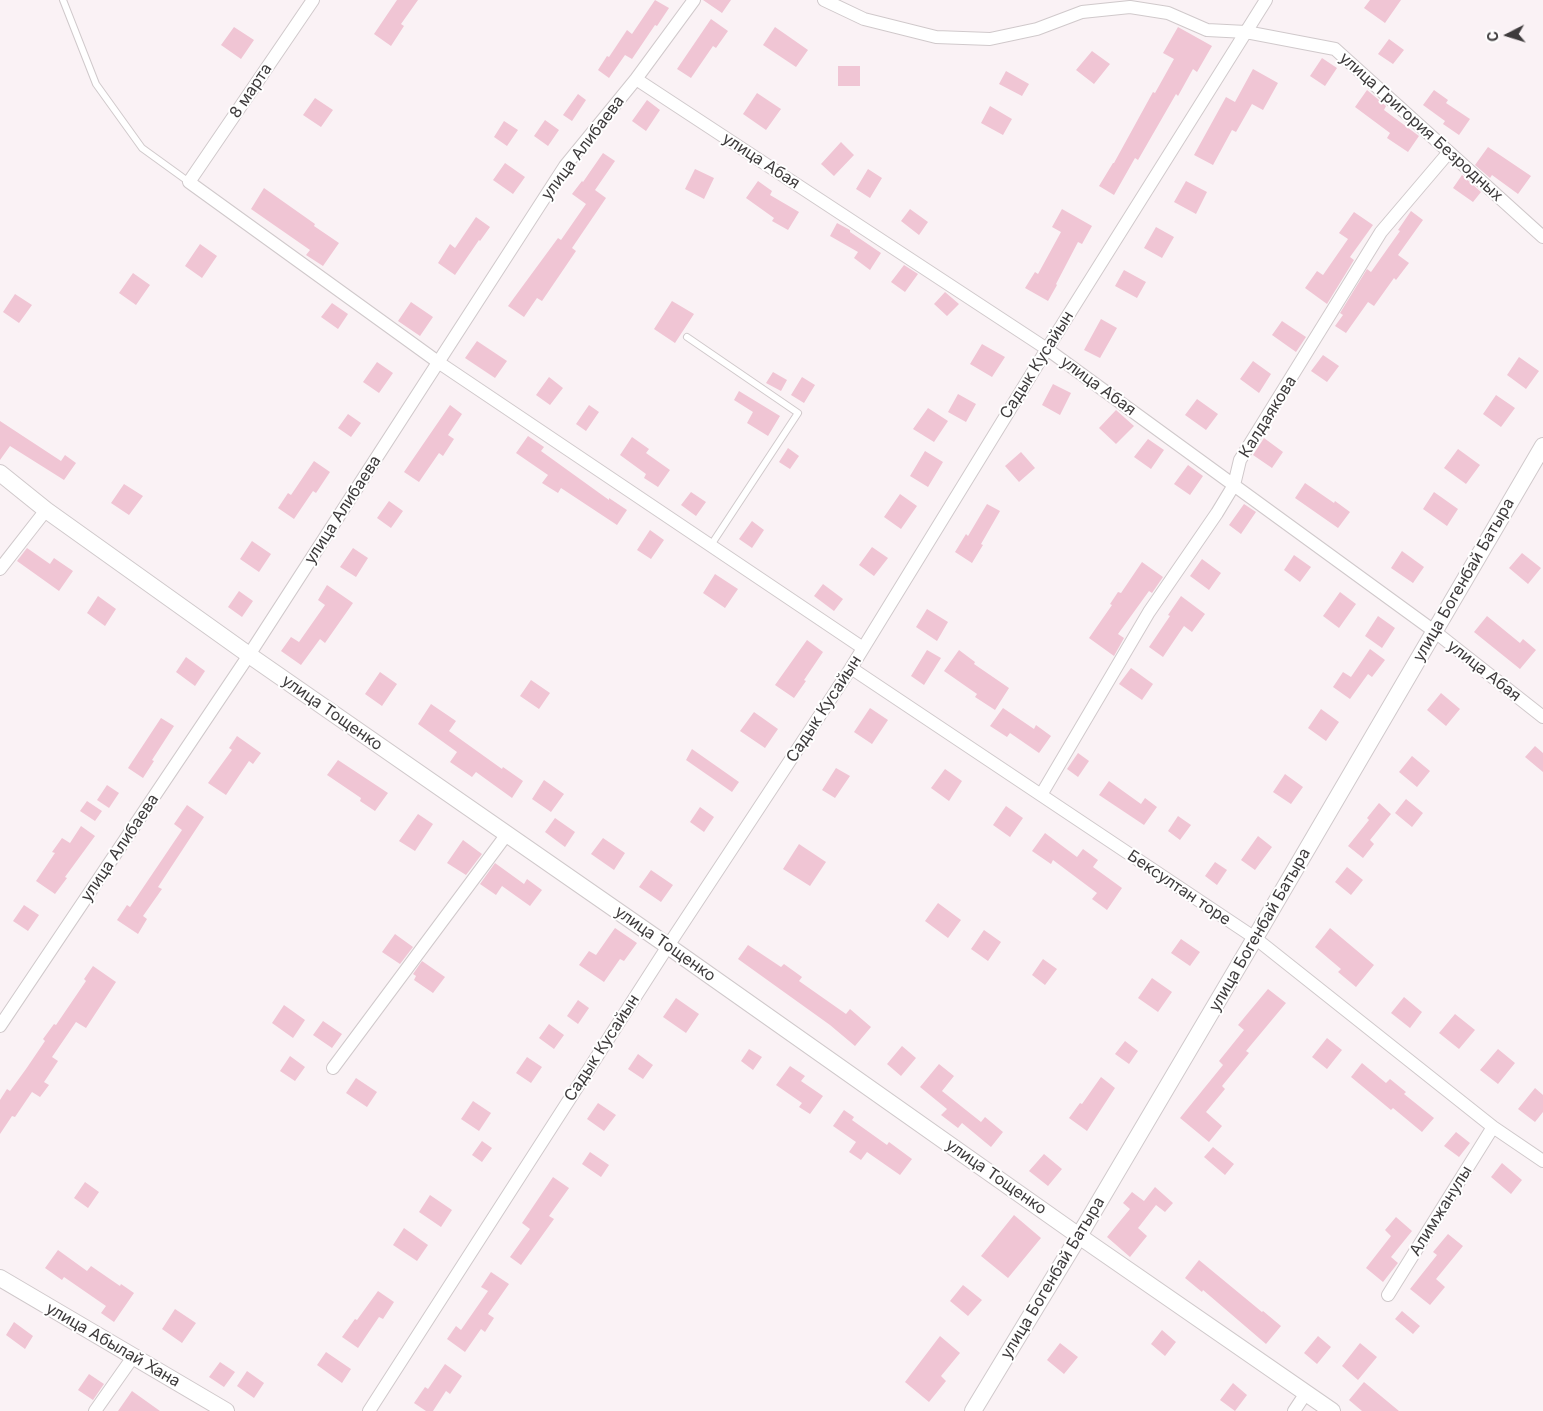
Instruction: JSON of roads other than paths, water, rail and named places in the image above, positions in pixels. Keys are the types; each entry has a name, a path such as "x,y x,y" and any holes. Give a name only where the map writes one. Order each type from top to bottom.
{"street":[{"name":"8 марта","path":"189,182 313,0"},
{"name":"улица Алибаева","path":"0,1026 249,655 565,166 636,79 694,0"},
{"name":"улица Григория Безродных","path":"824,0 864,19 936,37 990,38 1037,29 1082,12 1130,7 1168,13 1207,30 1246,32 1335,49 1543,237"},
{"name":"Садык Кусайын","path":"369,1411 668,946 851,668 1047,349 1266,0"},
{"name":"улица Абая","path":"636,79 1047,349 1434,631 1543,717"},
{"name":"Калдаякова","path":"1041,795 1149,612 1234,485 1240,460 1381,232 1449,152"},
{"path":"189,182 438,362 863,648"},
{"name":"улица Богенбай Батыра","path":"973,1411 1079,1236 1543,446"},
{"name":"улица Тощенко","path":"0,473 46,510 249,655 1332,1411"},
{"path":"0,569 46,510"},
{"name":"Бексултан торе","path":"851,668 1255,938 1493,1127 1543,1161"},
{"path":"333,1068 507,834"},
{"name":"Алимжанулы","path":"1388,1295 1493,1127"},
{"name":"улица Абылай Хана","path":"0,1278 226,1411"},
{"path":"94,1411 133,1357"},
{"path":"1294,1411 1306,1393"}],"lane":[{"path":"63,0 96,84 142,148 189,182"},
{"path":"687,337 798,413 711,545"}]}
